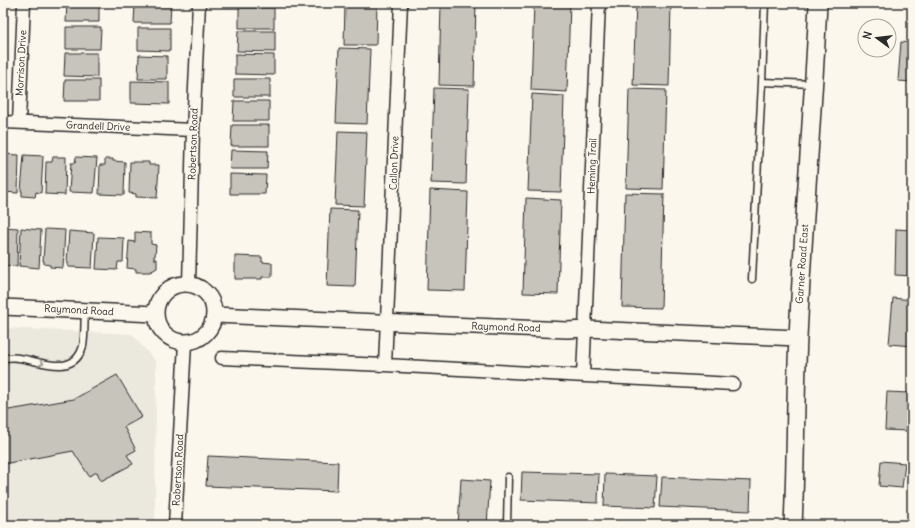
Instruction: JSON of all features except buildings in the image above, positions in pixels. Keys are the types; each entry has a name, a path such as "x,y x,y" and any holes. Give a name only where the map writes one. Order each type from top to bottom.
{"main road":[{"name":"Garner Road East","path":"793,525 798,338 818,3"}],"street":[{"name":"Morrison Drive","path":"19,122 24,3"},
{"name":"Robertson Road","path":"189,284 198,3"},
{"name":"Callon Drive","path":"385,365 401,3"},
{"name":"Heming Trail","path":"583,376 599,3"},
{"name":"Grandell Drive","path":"3,122 193,130"},
{"path":"189,284 203,290 210,297 214,306 215,315 213,324 208,332 193,342 185,343 175,341 167,337 161,330 155,314 157,304 161,296 167,290 175,285 189,284"},
{"name":"Raymond Road","path":"3,307 155,314"},
{"name":"Raymond Road","path":"215,315 798,338"},
{"name":"Robertson Road","path":"175,525 185,343"},
{"path":"222,358 385,365 733,384"}],"lane":[{"path":"752,278 765,3"},
{"path":"762,82 814,84"},
{"path":"3,358 18,358 49,365 63,366 77,358 82,346 85,310"},
{"path":"507,525 508,477"}],"shaded area":[{"path":"3,328 132,334 156,362 155,525 3,525"}]}
